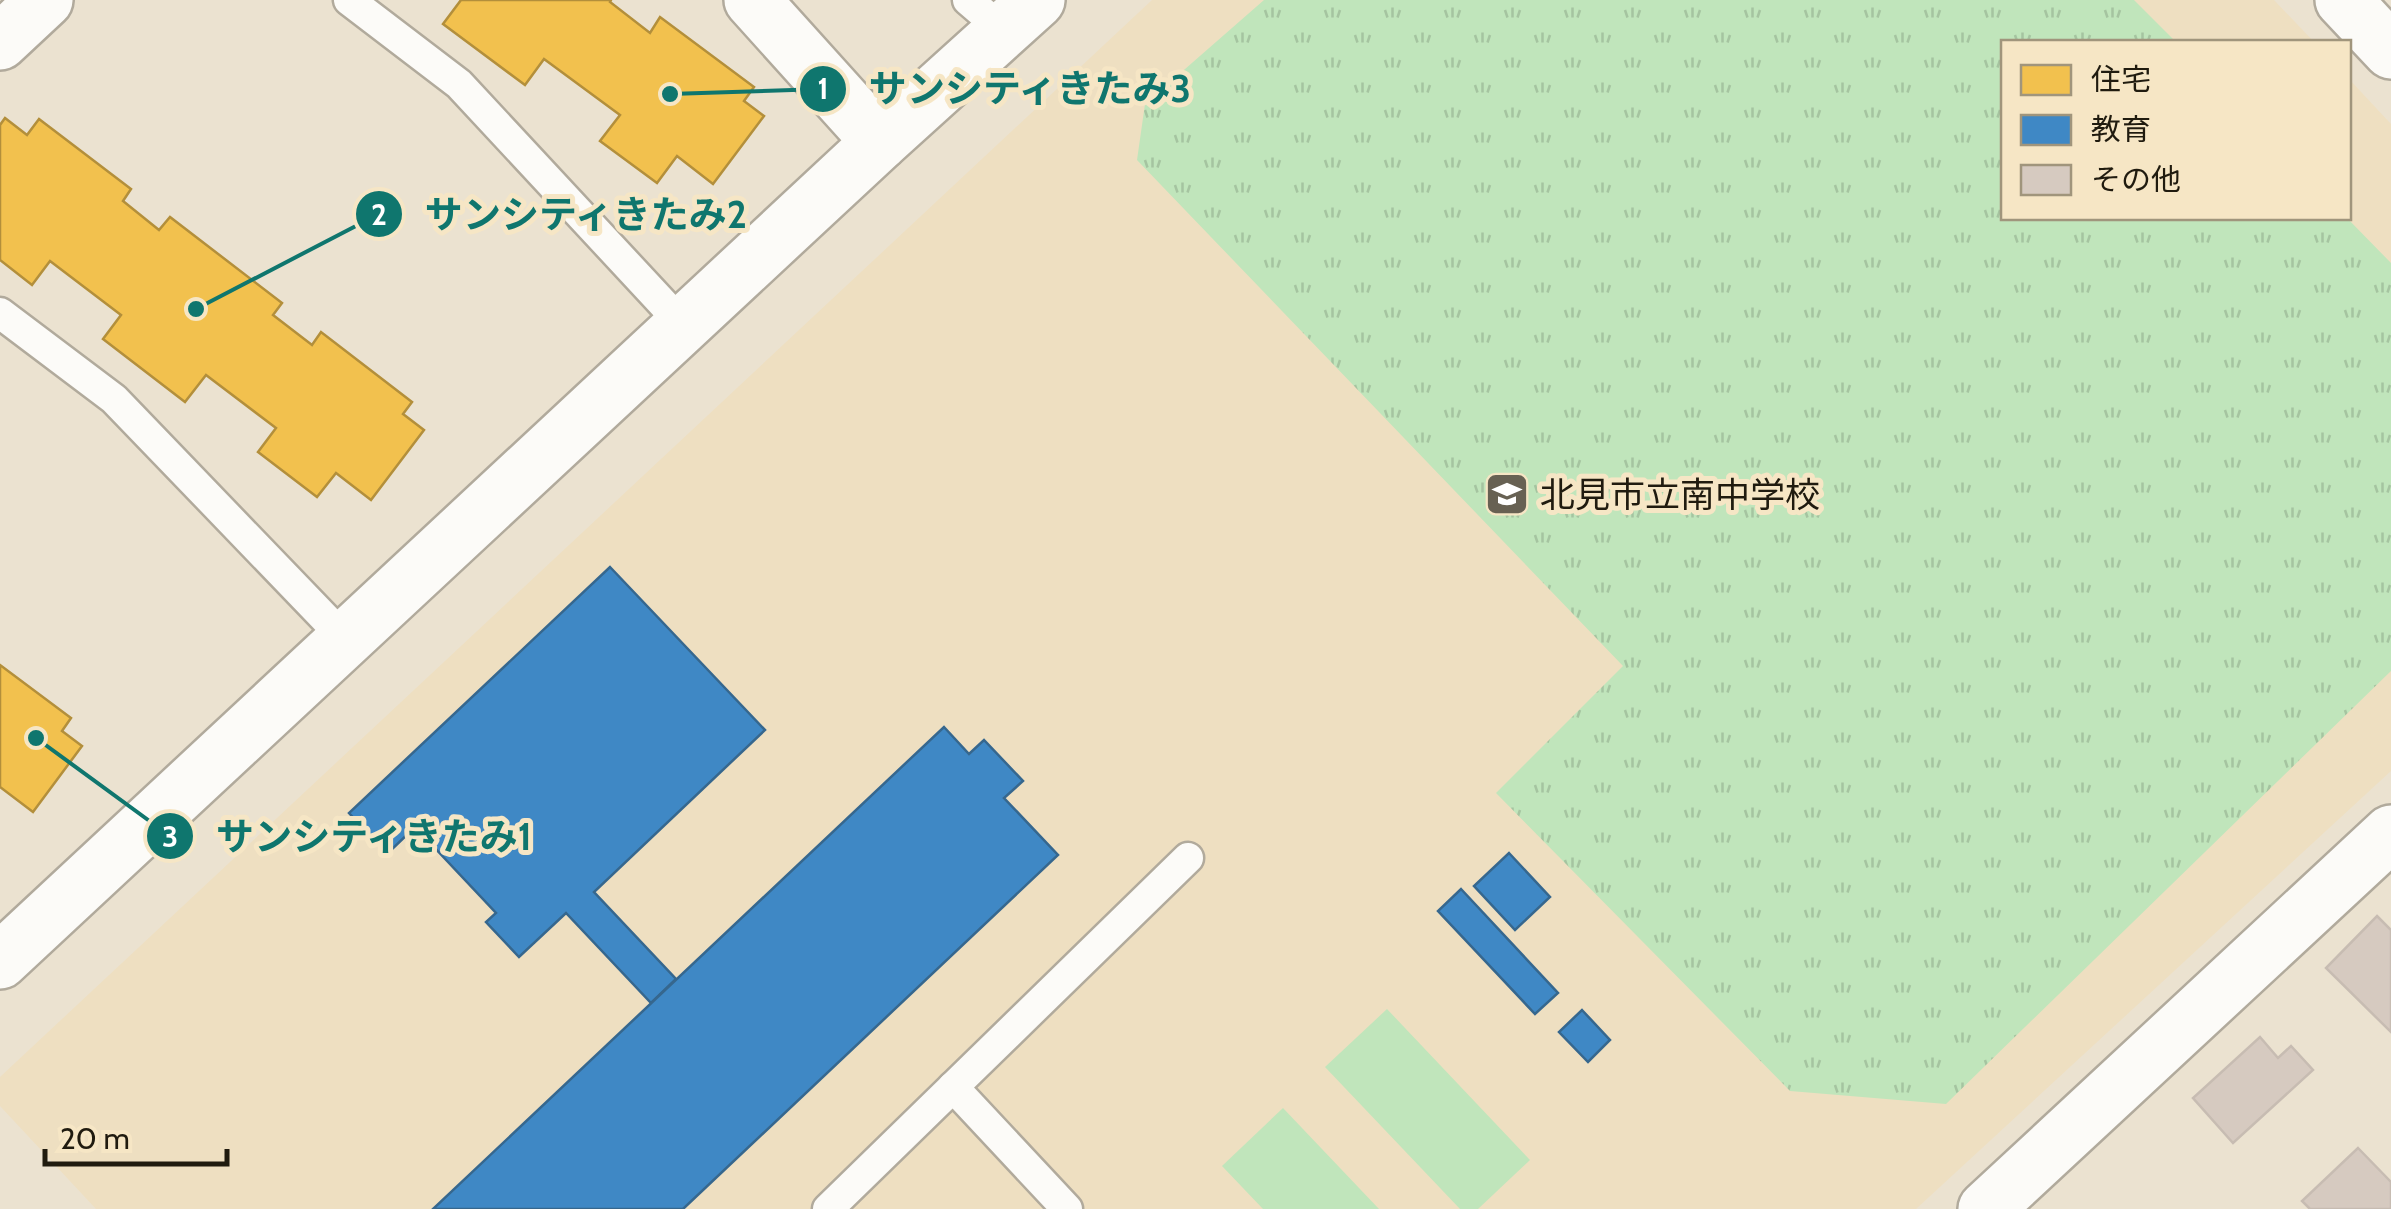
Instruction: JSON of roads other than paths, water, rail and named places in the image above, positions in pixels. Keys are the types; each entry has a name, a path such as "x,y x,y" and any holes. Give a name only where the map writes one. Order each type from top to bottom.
{"street":[{"path":"0,42 45,0"},
{"path":"752,0 880,142"},
{"path":"2343,0 2391,52"},
{"path":"4,949 346,640 880,142 1003,10"},
{"path":"1986,1209 2391,834"}],"lane":[{"path":"349,0 459,84 683,326"},
{"path":"0,313 114,399 346,640"},
{"path":"828,1209 1188,858"},
{"path":"954,1087 1067,1209"}],"place":[{"name":"サンシティきたみ3","path":"670,94"},
{"name":"サンシティきたみ2","path":"196,309"},
{"name":"北見市立南中学校","path":"1507,494"},
{"name":"サンシティきたみ1","path":"36,738"}]}
